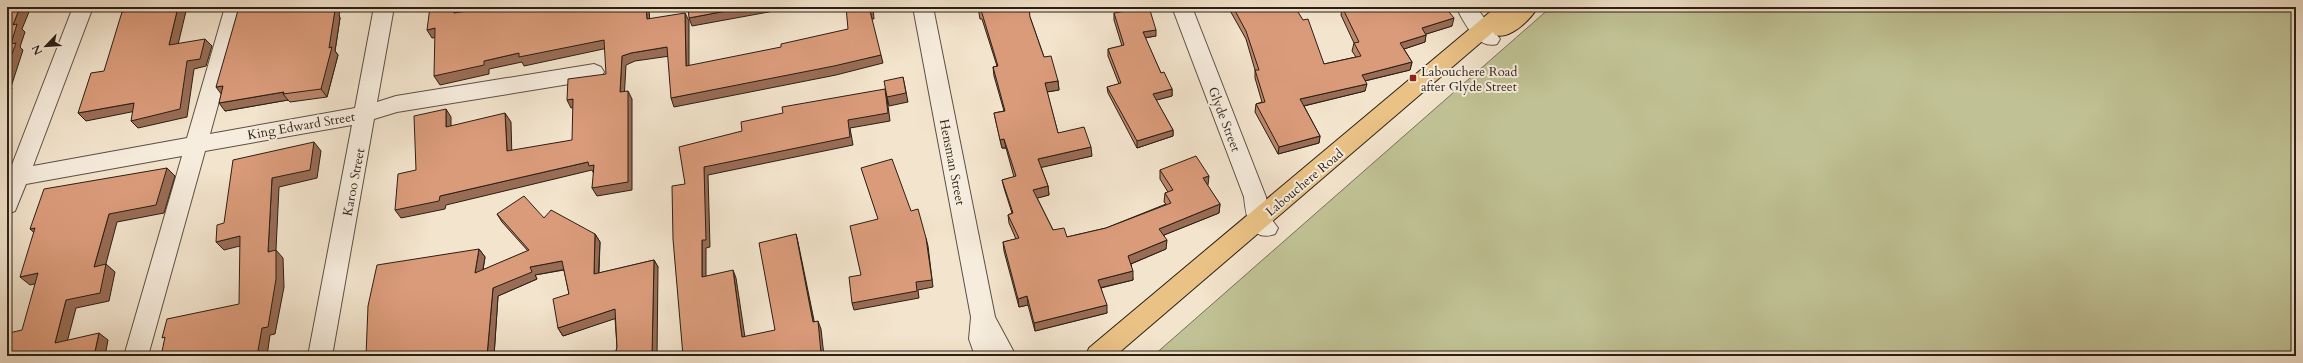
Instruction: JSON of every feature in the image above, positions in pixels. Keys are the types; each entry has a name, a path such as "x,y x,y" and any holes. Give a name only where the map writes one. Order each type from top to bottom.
{"main road":[{"name":"Labouchere Road","path":"1486,35 1509,7"},
{"name":"Labouchere Road","path":"1098,356 1262,224 1486,35 1528,7"},
{"name":"Labouchere Road","path":"1120,356 1262,224"}],"street":[{"path":"7,205 12,178 83,7"},
{"path":"136,356 235,7"},
{"name":"Karoo Street","path":"320,356 366,114 384,7"},
{"name":"Hensman Street","path":"923,7 983,317 981,339 987,356"},
{"name":"Glyde Street","path":"1182,7 1255,197 1262,224"},
{"path":"1466,7 1486,35"},
{"name":"King Edward Street","path":"12,178 196,143 366,114 396,104 594,72"},
{"name":"Hensman Street","path":"983,317 1004,356"}],"green space":[{"path":"1551,7 2296,7 2296,356 1153,356"}],"building":[{"path":"7,7 20,7 13,25 17,24 11,44 16,43 7,67"},
{"path":"128,7 178,7 169,45 205,39 200,59 187,61 180,109 131,121 134,103 78,113 91,73 104,71 122,12 128,11"},
{"path":"239,7 333,7 332,11 335,10 329,48 332,47 321,89 283,94 284,92 219,103 223,86 216,87"},
{"path":"430,7 454,7 454,13 488,7 646,7 647,19 685,13 686,66 781,47 781,44 848,29 846,7 872,7 872,10 870,11 881,55 834,66 671,98 667,47 631,53 622,56 620,92 628,91 628,182 592,188 594,165 589,166 588,162 440,196 439,201 395,210 398,174 416,170 414,116 446,109 446,127 505,113 507,151 572,140 573,99 567,100 568,79 606,74 604,40 519,57 519,53 484,61 484,65 434,76 435,28 427,30"},
{"path":"688,7 747,7 689,18"},
{"path":"978,7 1029,7 1030,17 1044,57 1051,56 1058,81 1045,83 1058,133 1084,127 1091,147 1038,159 1048,186 1033,190 1053,230 1064,228 1067,237 1106,228 1171,203 1165,193 1173,190 1160,170 1196,156 1209,176 1203,178 1220,204 1159,229 1167,240 1128,256 1133,271 1098,280 1107,305 1034,323 1027,296 1018,299 1003,242 1019,238 1008,215 1013,213 1002,180 1016,176 1004,139 1000,140 994,113 1005,111 993,67 998,66 981,10 979,10"},
{"path":"1149,7 1156,30 1143,32 1161,73 1164,72 1172,89 1153,94 1173,130 1137,141 1107,87 1121,83 1108,49 1124,45 1114,13"},
{"path":"1233,7 1295,7 1303,20 1308,19 1324,64 1361,56 1354,43 1359,42 1342,7 1445,7 1454,18 1422,28 1426,35 1400,43 1412,62 1362,75 1367,84 1300,99 1320,136 1279,147 1256,104 1265,102 1255,70 1259,70 1246,31"},
{"path":"903,77 906,93 887,97 884,81"},
{"path":"885,89 888,113 848,120 850,137 704,167 706,240 702,240 702,277 733,270 742,337 775,330 759,243 796,234 813,322 818,321 821,353 805,356 683,356 673,239 672,186 685,184 679,147 742,131 741,122 783,113 782,107"},
{"path":"314,142 310,170 272,178 268,252 276,250 276,279 268,327 262,328 257,356 161,356 165,337 162,338 167,319 239,304 240,236 216,242 217,225 224,223 233,160"},
{"path":"892,159 911,211 918,209 926,238 932,280 916,282 917,291 852,303 849,277 861,275 850,226 878,219 861,168"},
{"path":"167,168 156,205 109,214 94,267 106,264 100,293 66,300 55,343 99,333 94,356 7,356 7,342 9,333 22,330 38,273 20,277 35,228 30,229 44,189"},
{"path":"524,196 544,218 551,210 595,234 594,274 654,260 652,356 611,356 615,355 617,347 615,309 558,328 553,299 569,294 562,261 530,267 532,272 493,288 487,356 366,356 368,306 377,265 479,249 475,273 529,250 497,214"}],"place":[{"name":"Labouchere Road after Glyde Street","path":"1413,78"}]}
